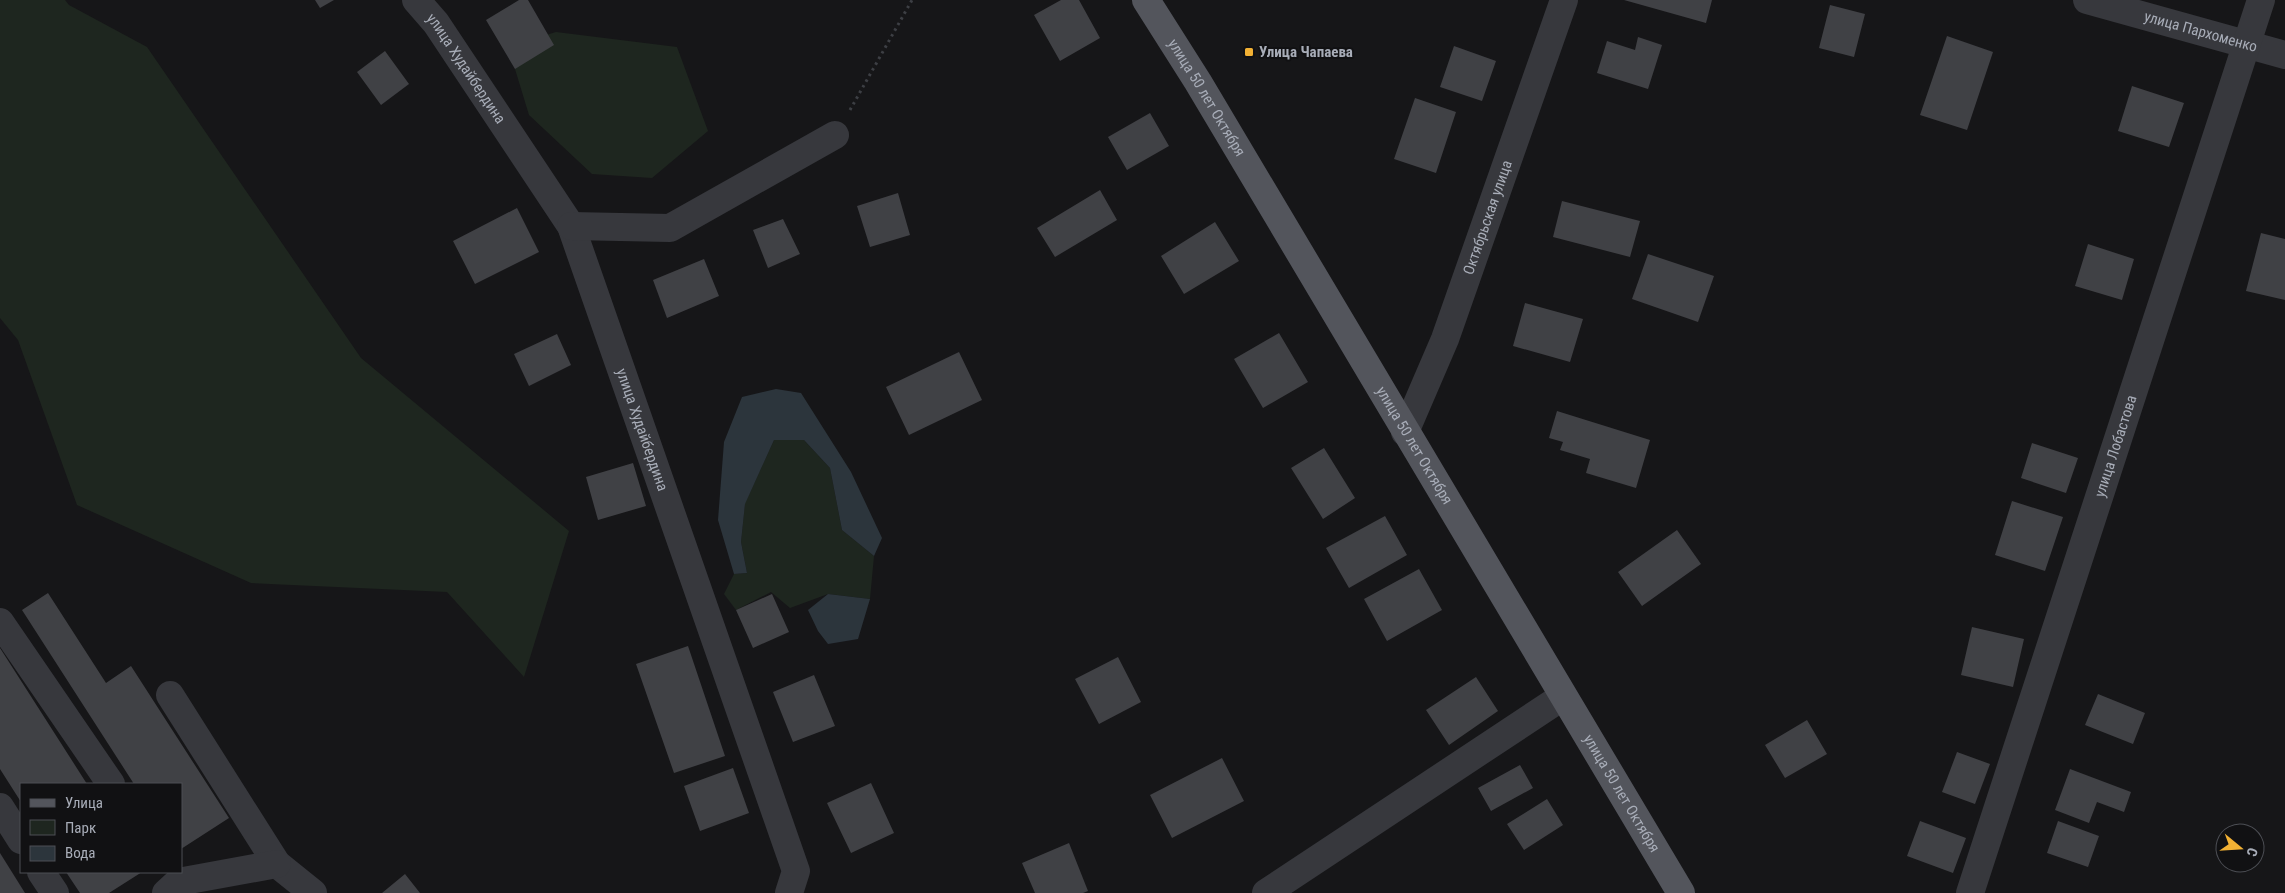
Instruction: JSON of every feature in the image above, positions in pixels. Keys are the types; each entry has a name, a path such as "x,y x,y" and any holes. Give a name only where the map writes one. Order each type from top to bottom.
{"main road":[{"name":"улица 50 лет Октября","path":"1146,0 1203,91 1562,697 1681,893"}],"street":[{"name":"улица Худайбердина","path":"416,0 436,23 571,226 796,870 789,893"},
{"name":"Октябрьская улица","path":"1405,432 1445,339 1564,0"},
{"name":"улица Пархоменко","path":"2087,0 2285,55"},
{"name":"улица Лобастова","path":"1970,893 2261,0"},
{"path":"571,226 670,228 835,135"},
{"path":"0,622 110,783"},
{"path":"170,695 277,864 313,893"},
{"path":"1266,893 1562,697"},
{"path":"0,807 20,838"},
{"path":"171,882 277,864"},
{"path":"42,873 55,893"}],"path":[{"path":"835,135 912,0"}],"green space":[{"path":"0,0 65,0 69,5 147,47 361,358 569,531 524,677 447,592 251,583 77,505 18,340 0,318"},
{"path":"556,32 677,47 708,131 652,178 592,174 529,115 515,69 520,43"},
{"path":"774,440 804,440 830,468 842,530 874,556 870,599 828,594 790,608 771,592 736,610 724,594 734,574 747,573 741,542 745,503"}],"water":[{"path":"776,389 801,393 851,472 882,538 874,556 842,530 830,468 804,440 774,440 745,504 741,542 747,573 734,574 718,520 724,442 742,397"},
{"path":"828,594 870,599 858,639 828,644 818,631 808,610"}],"building":[{"path":"315,0 334,0 320,8"},
{"path":"519,0 528,0 554,45 515,69 486,20"},
{"path":"1061,0 1079,0 1100,38 1060,61 1034,15"},
{"path":"1624,0 1712,0 1706,23"},
{"path":"1830,5 1865,14 1854,57 1819,48"},
{"path":"1947,36 1993,52 1967,130 1920,115"},
{"path":"1638,37 1662,45 1648,89 1597,73 1607,41 1635,50"},
{"path":"1454,46 1496,61 1482,101 1440,87"},
{"path":"385,51 409,84 381,105 357,72"},
{"path":"2132,86 2184,103 2169,147 2118,131"},
{"path":"1415,98 1456,112 1436,173 1394,159"},
{"path":"1150,113 1169,146 1127,170 1108,137"},
{"path":"1100,190 1117,220 1055,257 1037,228"},
{"path":"898,193 910,235 870,247 857,206"},
{"path":"1562,201 1640,221 1630,257 1553,237"},
{"path":"517,208 539,252 475,284 453,241"},
{"path":"783,219 800,254 768,268 753,230"},
{"path":"1215,222 1239,261 1184,294 1161,256"},
{"path":"2261,233 2285,239 2285,300 2246,291"},
{"path":"2088,244 2134,259 2122,300 2075,286"},
{"path":"1648,254 1714,276 1698,322 1632,299"},
{"path":"704,259 719,296 667,318 653,280"},
{"path":"1525,303 1583,319 1570,362 1513,346"},
{"path":"1279,333 1308,382 1263,408 1234,359"},
{"path":"557,334 571,365 529,386 514,354"},
{"path":"959,352 982,400 909,435 886,387"},
{"path":"1557,411 1650,440 1636,488 1586,473 1590,459 1560,450 1563,442 1549,438"},
{"path":"2032,443 2078,458 2066,493 2021,478"},
{"path":"1324,448 1355,498 1323,519 1291,468"},
{"path":"633,463 646,506 598,520 586,477"},
{"path":"2012,501 2063,517 2045,571 1995,555"},
{"path":"1385,516 1407,555 1349,588 1326,548"},
{"path":"1677,530 1701,564 1642,606 1618,572"},
{"path":"1419,569 1442,610 1387,641 1364,599"},
{"path":"48,593 106,683 131,666 229,818 182,848 182,783 133,783 22,610"},
{"path":"772,594 789,632 753,648 736,610"},
{"path":"1972,627 2024,639 2013,687 1961,675"},
{"path":"688,646 725,756 674,773 636,664"},
{"path":"0,648 86,783 20,783 20,800 0,769"},
{"path":"1118,657 1141,702 1099,724 1075,679"},
{"path":"814,675 835,726 793,742 773,692"},
{"path":"1476,677 1498,711 1449,745 1426,710"},
{"path":"2098,694 2145,713 2133,744 2085,725"},
{"path":"1807,720 1827,754 1785,778 1765,745"},
{"path":"1957,752 1990,764 1975,804 1942,792"},
{"path":"1222,758 1244,801 1172,838 1150,795"},
{"path":"1520,765 1533,788 1491,811 1478,788"},
{"path":"733,768 749,813 700,831 684,786"},
{"path":"2070,769 2131,792 2124,812 2097,802 2089,823 2055,810"},
{"path":"871,783 894,833 851,853 827,803"},
{"path":"1547,799 1563,825 1524,850 1507,824"},
{"path":"1920,821 1966,838 1953,873 1907,856"},
{"path":"2058,821 2099,836 2088,867 2047,853"},
{"path":"1069,843 1088,891 1083,893 1035,893 1022,863"},
{"path":"0,853 25,893 0,893"},
{"path":"67,873 140,873 109,893 80,893"},
{"path":"405,874 420,893 382,893"}],"place":[{"name":"Улица Чапаева","path":"1249,52"}]}
